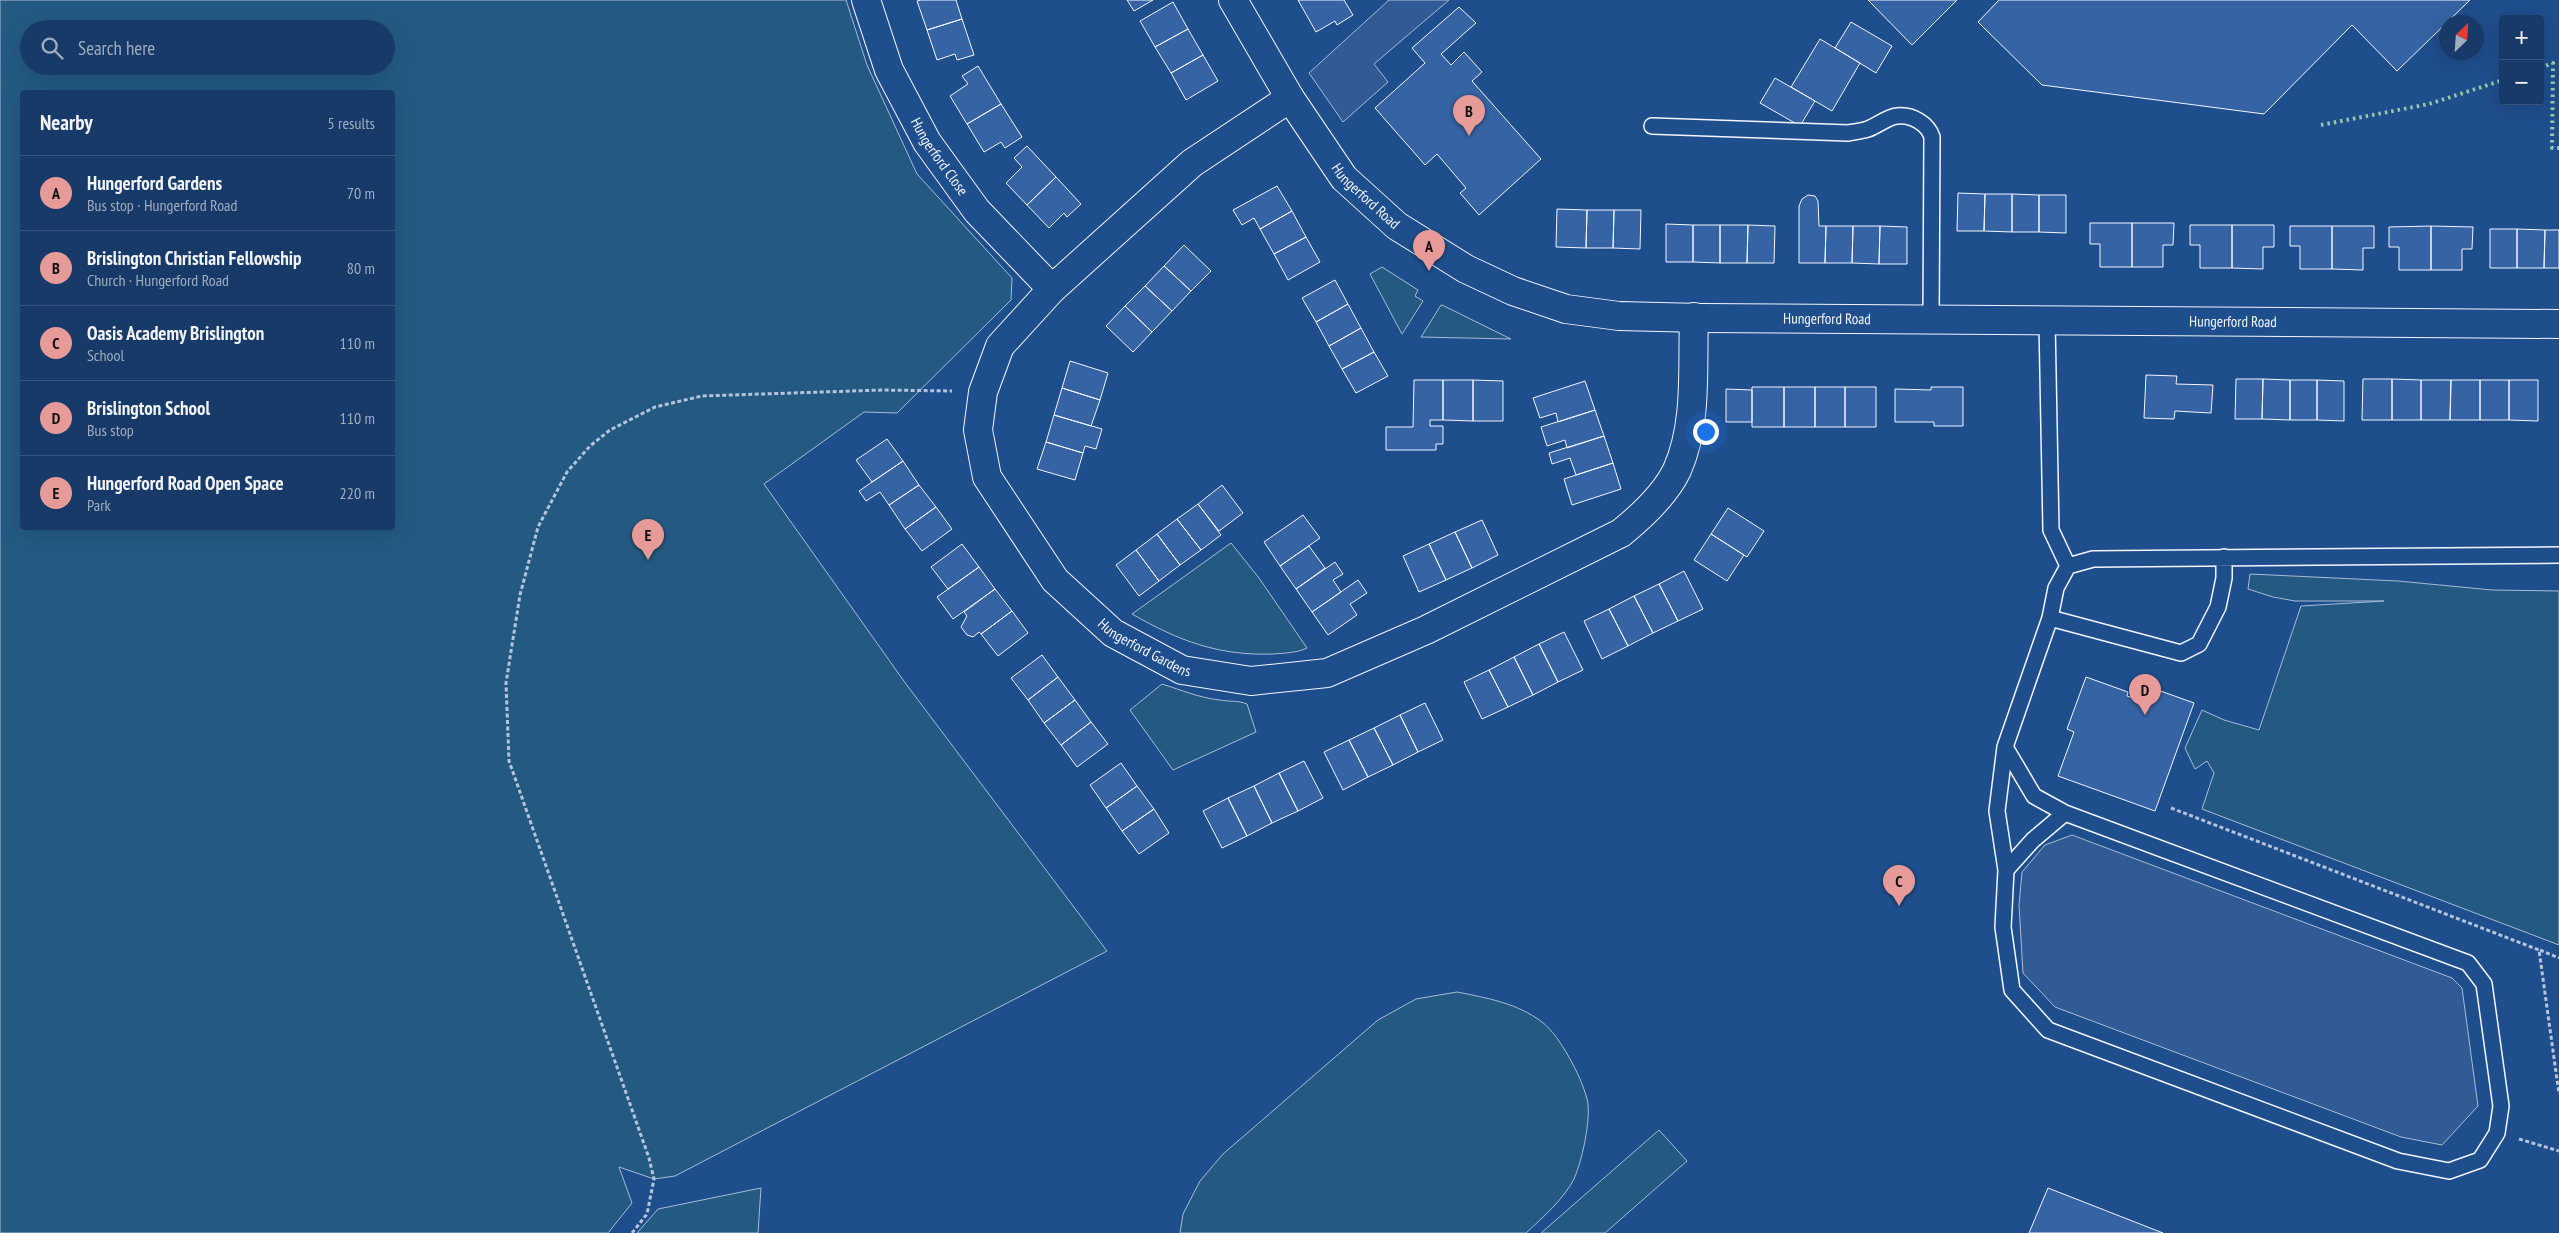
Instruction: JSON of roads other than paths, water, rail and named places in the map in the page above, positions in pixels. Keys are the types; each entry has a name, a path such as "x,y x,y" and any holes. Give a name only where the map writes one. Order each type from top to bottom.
{"street":[{"name":"Hungerford Close","path":"866,0 889,70 927,142 977,211 1052,289"},
{"name":"Hungerford Road","path":"1233,0 1290,98 1344,178 1397,226 1466,269 1513,290 1566,310 1619,316 2559,324"},
{"name":"Hungerford Gardens","path":"1290,98 1192,163 1052,289 1000,346 983,392 978,430 986,478 1055,580 1113,633 1182,670 1251,681 1327,673 1444,622 1621,533 1648,510 1677,471 1691,426 1694,317"}],"lane":[{"path":"1652,126 1848,133 1867,130 1896,116 1909,117 1922,122 1929,129 1932,137 1931,319"},
{"path":"2048,321 2051,530 2068,566"},
{"path":"2005,747 2034,796 2065,813 2468,962 2484,984 2501,1106 2497,1133 2480,1160 2448,1171 2398,1161 2048,1030 2012,990 2003,927 2006,870 1997,811 2005,747 2050,618 2056,588 2068,566 2093,559 2559,554"},
{"path":"2050,618 2181,653 2199,644 2218,607 2224,578 2224,558"},
{"path":"2006,870 2033,840 2065,813"}],"place":[{"name":"Brislington Christian Fellowship","path":"1469,136"},
{"name":"Hungerford Gardens","path":"1429,271"},
{"name":"Hungerford Road Open Space","path":"648,560"},
{"name":"Brislington School","path":"2145,715"},
{"name":"Oasis Academy Brislington","path":"1899,906"}]}
